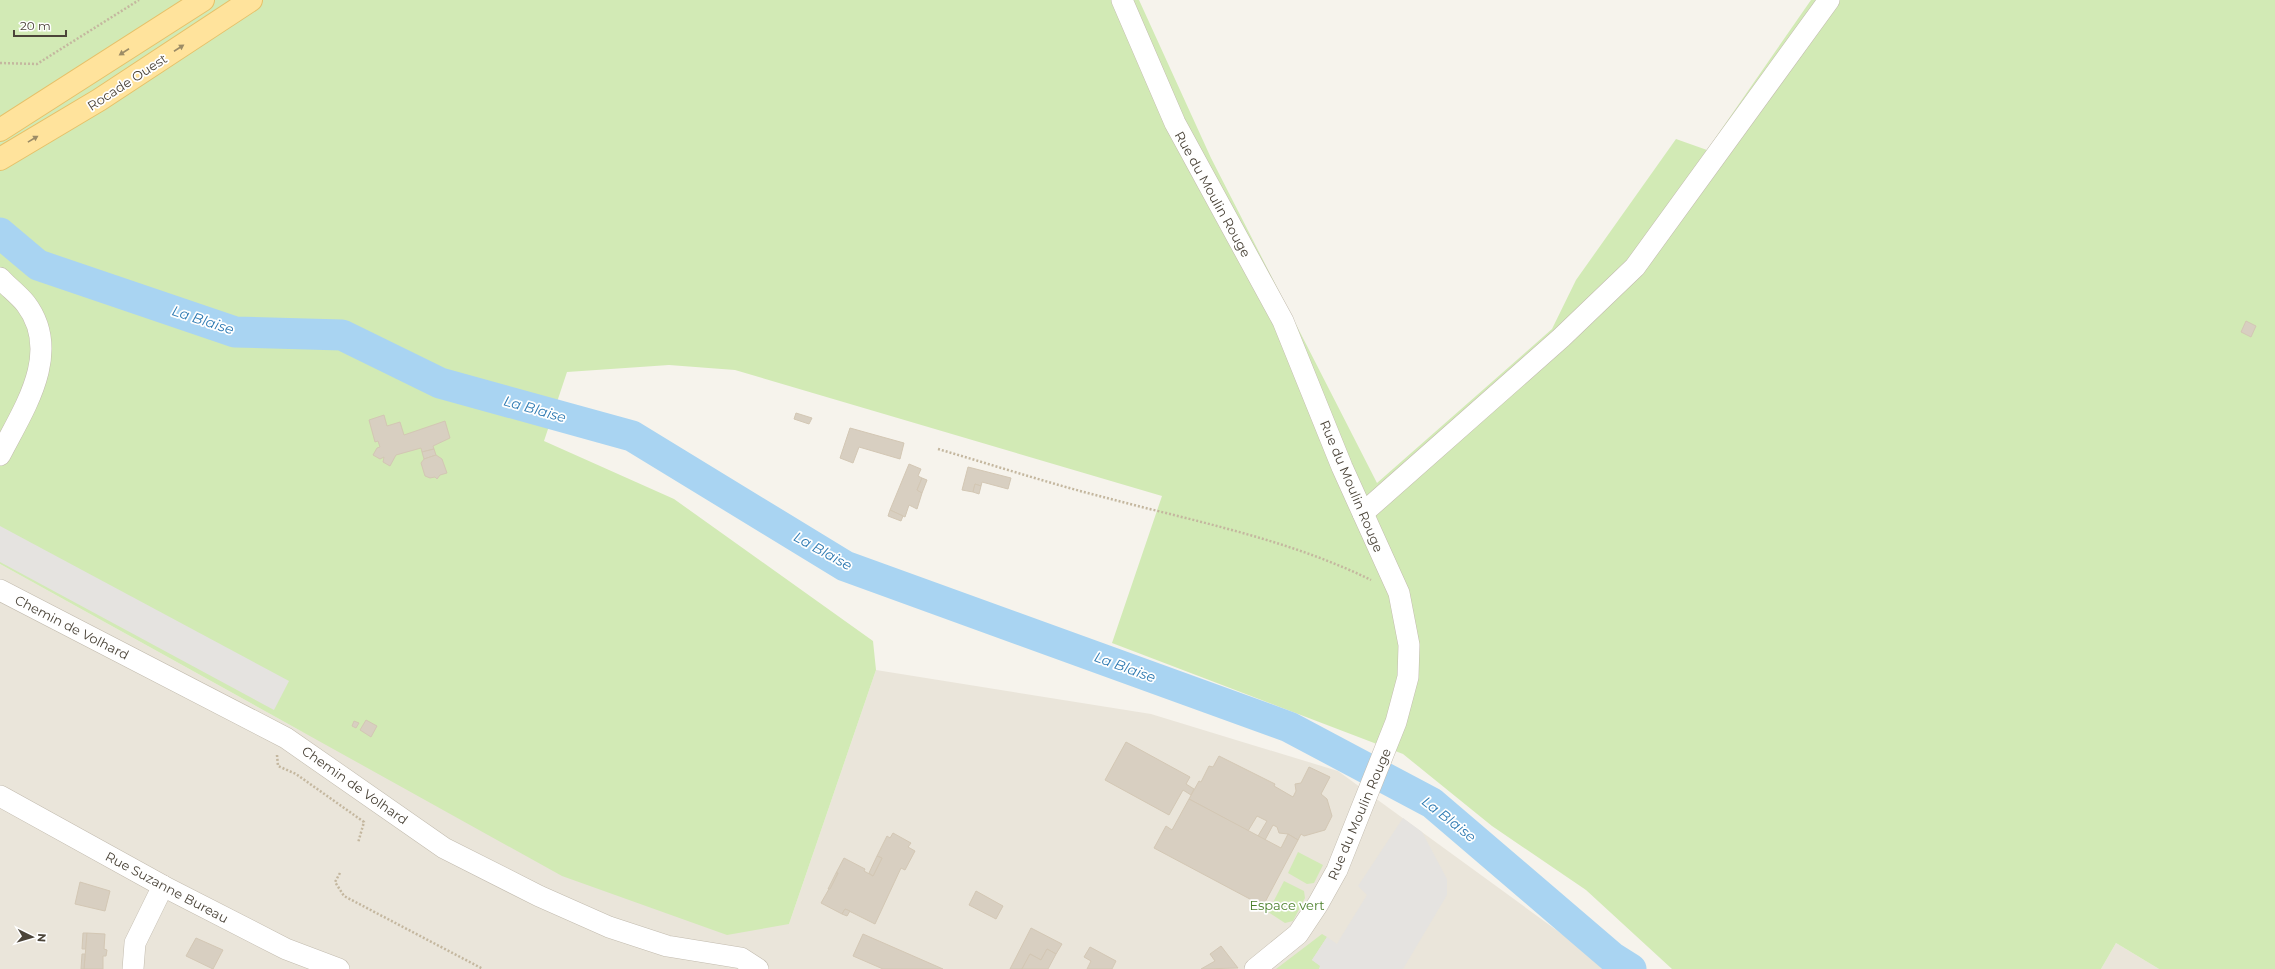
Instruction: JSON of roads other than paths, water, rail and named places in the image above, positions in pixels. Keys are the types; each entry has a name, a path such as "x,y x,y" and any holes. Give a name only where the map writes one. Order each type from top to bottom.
{"main road":[{"name":"Rocade Ouest","path":"0,130 203,0"},
{"name":"Rocade Ouest","path":"0,159 99,100 251,0"}],"street":[{"name":"Rue du Moulin Rouge","path":"1122,0 1175,123 1283,321 1342,467 1399,593 1409,645 1408,677 1396,722 1338,870 1298,934 1255,969"},
{"path":"1363,513 1561,338 1635,267 1828,0"},
{"path":"0,278 27,305 38,329 42,355 34,388 0,455"},
{"name":"Chemin de Volhard","path":"0,590 286,738 444,848 539,896 616,929 715,962 741,958 758,969"},
{"name":"Rue Suzanne Bureau","path":"0,796 162,886 286,949 339,969"},
{"path":"133,969 135,943 162,886"}],"waterway":[{"name":"La Blaise","path":"0,233 38,265 235,332 342,335 440,383 632,436 845,566 1289,727 1432,803 1612,957 1631,969"}],"park label":[{"name":"Espace vert","path":"1287,905"}]}
